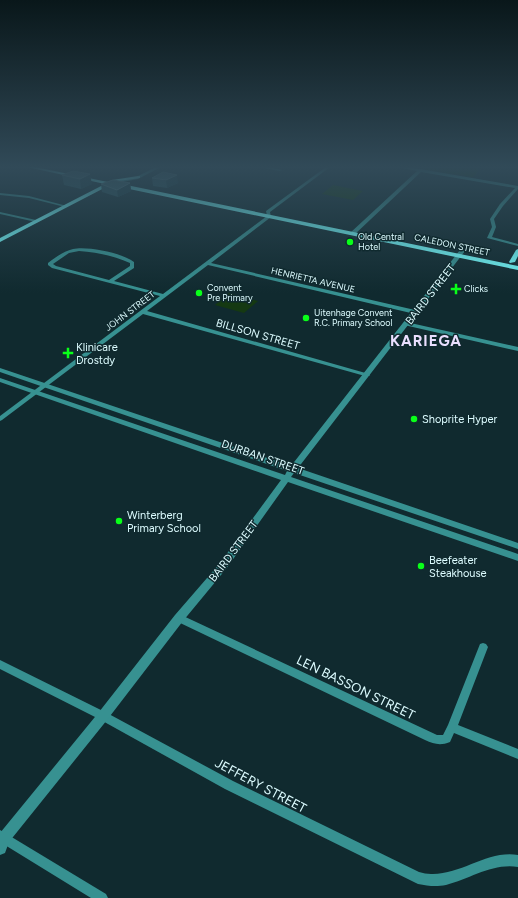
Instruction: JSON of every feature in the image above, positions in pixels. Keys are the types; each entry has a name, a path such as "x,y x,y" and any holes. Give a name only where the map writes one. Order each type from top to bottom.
{"main road":[{"path":"0,240 59,209"},
{"name":"CALEDON STREET","path":"243,209 268,214"},
{"name":"CALEDON STREET","path":"244,209 515,263"},
{"path":"518,251 515,263 518,268"},
{"name":"CALEDON STREET","path":"461,253 518,268"},
{"path":"499,264 515,263"}],"street":[{"name":"JOHN STREET","path":"0,419 165,296 275,209"},
{"path":"354,232 377,209"},
{"path":"498,209 492,218 494,227 489,238 518,245"},
{"path":"0,213 36,221"},
{"path":"109,282 132,267 132,262 118,257 80,249 70,251 50,264 54,267 109,282 165,296"},
{"name":"BAIRD STREET","path":"1,841 103,716 178,618 223,566 290,474 461,253"},
{"name":"HENRIETTA AVENUE","path":"207,263 415,312"},
{"name":"BILLSON STREET","path":"143,312 367,375"},
{"path":"406,324 518,349"},
{"name":"DURBAN STREET","path":"0,370 518,558"},
{"name":"DURBAN STREET","path":"0,380 518,546"},
{"name":"LEN BASSON STREET","path":"178,618 435,740 446,739 452,727"},
{"path":"483,647 452,727 518,754"},
{"name":"JEFFERY STREET","path":"0,664 103,716 290,816 426,881 446,880 503,860 518,861"},
{"path":"1,841 102,898"}],"green space":[{"path":"229,293 258,301 244,313 215,305"}],"place":[{"name":"Old Central Hotel","path":"350,242"},
{"name":"Clicks","path":"456,289"},
{"name":"Convent Pre Primary","path":"199,293"},
{"name":"Uitenhage Convent R.C. Primary School","path":"306,318"},
{"name":"Klinicare Drostdy","path":"68,353"},
{"name":"Shoprite Hyper","path":"414,419"},
{"name":"Winterberg Primary School","path":"119,521"},
{"name":"Beefeater Steakhouse","path":"421,566"}],"district":[{"name":"KARIEGA","path":"426,341"}]}
